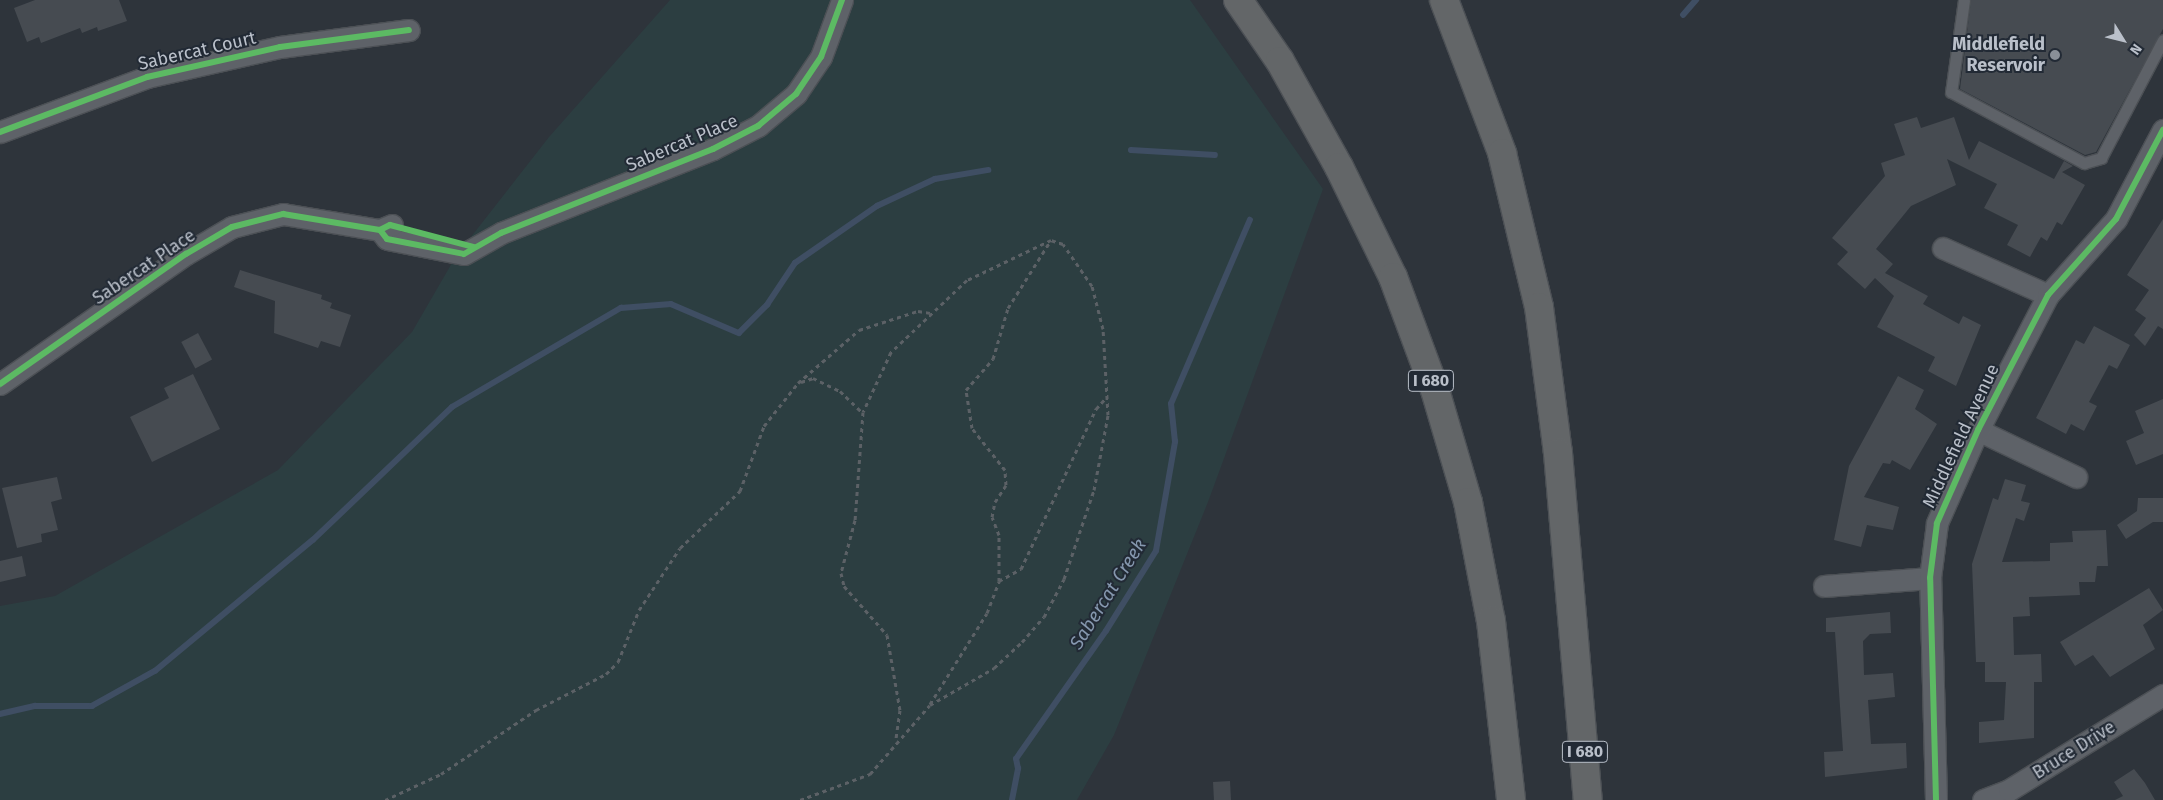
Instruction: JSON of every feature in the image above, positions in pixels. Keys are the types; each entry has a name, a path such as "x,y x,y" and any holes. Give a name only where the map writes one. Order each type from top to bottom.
{"highway":[{"name":"I 680","path":"1238,0 1280,61 1339,166 1393,276 1435,390 1468,502 1491,621 1511,800"},
{"name":"I 680","path":"1444,0 1502,154 1539,307 1582,705 1588,800"},
{"path":"1582,705 1597,800"}],"street":[{"name":"Sabercat Place","path":"0,384 186,254 232,228 283,214 380,230 390,225 469,250 713,149 758,126 796,94 821,58 842,0"},
{"name":"Sabercat Court","path":"0,132 147,77 280,47 408,30"},
{"name":"Middlefield Avenue","path":"1936,800 1930,578 1936,523 1978,430 2048,295 2116,219 2163,130"},
{"path":"1943,248 2048,295"},
{"path":"1978,430 2076,477"},
{"path":"1824,586 1930,578"},
{"name":"Bruce Drive","path":"1983,800 2009,790 2163,695"}],"lane":[{"path":"1964,0 1951,92 2084,163 2101,158 2163,40"}],"path":[{"path":"800,800 870,774 896,740 930,705 987,613 999,581 999,535 992,517 995,502 1006,485 1005,470 972,428 966,390 993,359 1008,308 1050,240"},
{"path":"896,740 899,701 887,635 844,586 841,573 855,520 863,412 891,352 931,313 967,280 1050,240 1063,244 1092,286 1103,329 1106,435 1094,490 1064,580 1044,617 994,668 930,705"},
{"path":"385,800 441,774 530,714 606,674 618,662 639,610 680,548 740,491 764,426 798,383 859,330 918,311 931,313"},
{"path":"798,383 814,378 840,391 863,412"},
{"path":"999,581 1021,568 1096,410 1106,397"}],"shaded area":[{"path":"670,0 1190,0 1323,189 1208,502 1114,735 1077,800 0,800 0,606 55,596 278,470 412,332 456,256 549,137"}],"building":[{"path":"35,0 119,0 127,21 98,31 97,27 82,33 80,28 41,43 39,37 27,42 14,8"},
{"name":"Middlefield Reservoir","path":"1971,0 2163,0 2163,29 2096,152 2085,155 1960,89"},
{"path":"1917,117 1921,128 1954,117 1969,160 1979,141 2054,179 2064,161 2073,166 2062,172 2085,185 2062,225 2057,222 2047,241 2041,237 2030,257 2007,245 2018,225 1984,208 1997,184 1947,159 1956,185 1911,206 1876,249 1893,264 1885,273 1928,296 1923,304 1959,324 1963,316 1981,325 1956,386 1928,371 1935,357 1877,327 1894,296 1875,278 1865,289 1837,264 1848,252 1832,238 1885,176 1881,163 1905,155 1894,124"},
{"path":"2163,219 2163,329 2158,326 2145,346 2134,335 2146,318 2135,310 2149,290 2127,275"},
{"path":"240,270 322,295 321,299 332,303 330,308 351,315 340,347 321,341 318,348 274,333 275,301 234,287"},
{"path":"2094,326 2130,345 2117,369 2109,365 2089,402 2097,406 2084,431 2071,424 2066,434 2036,418 2076,340 2084,344"},
{"path":"198,333 212,359 195,368 181,342"},
{"path":"193,374 220,429 152,462 130,417 169,398 164,388"},
{"path":"1898,376 1924,390 1915,409 1937,424 1910,470 1892,460 1890,464 1883,463 1864,497 1899,507 1893,530 1867,525 1861,547 1834,540 1849,466"},
{"path":"2163,399 2163,454 2136,465 2126,441 2144,433 2135,411"},
{"path":"57,477 62,499 51,502 58,530 41,534 42,542 17,548 2,488"},
{"path":"2005,479 2026,485 2021,501 2030,503 2024,521 2016,518 2002,562 2050,561 2050,543 2073,542 2072,531 2106,530 2108,566 2097,566 2095,582 2079,582 2080,595 2029,597 2030,616 2013,617 2014,655 2041,654 2042,682 2034,682 2034,738 1979,743 1979,722 2004,720 2006,682 1985,682 1985,662 1976,662 1972,564 1993,498 1998,500"},
{"path":"2138,498 2163,498 2163,522 2153,522 2126,539 2117,525 2137,511"},
{"path":"22,556 26,576 0,582 0,561"},
{"path":"2149,588 2163,610 2143,625 2155,649 2110,677 2093,655 2075,666 2060,642"},
{"path":"1890,612 1891,633 1870,634 1863,641 1864,675 1893,673 1895,697 1868,700 1871,744 1906,743 1907,768 1825,777 1824,752 1843,751 1835,632 1826,632 1826,618"},
{"path":"2134,769 2155,800 2115,800 2123,796 2114,782"},
{"path":"1230,781 1231,800 1214,800 1213,782"}],"waterway":[{"name":"Sabercat Creek","path":"1683,15 1696,0"},
{"path":"1131,150 1215,155"},
{"path":"0,714 35,706 92,706 155,671 313,540 452,407 621,308 671,304 739,333 767,305 795,263 877,206 935,179 988,170"},
{"name":"Sabercat Creek","path":"1012,800 1018,769 1016,759 1106,631 1156,551 1175,442 1171,404 1250,220"}],"cycle path":[{"path":"380,230 387,239 464,254 501,233 713,149 758,126 796,94 821,57 842,0"},
{"path":"0,132 147,77 280,47 409,30"},
{"path":"1936,800 1930,578 1937,523 1978,430 2048,295 2116,219 2163,130"},
{"path":"0,384 186,254 232,227 283,214 380,230 390,225 474,247"}],"place":[{"name":"Middlefield Reservoir","path":"2055,55"}]}
